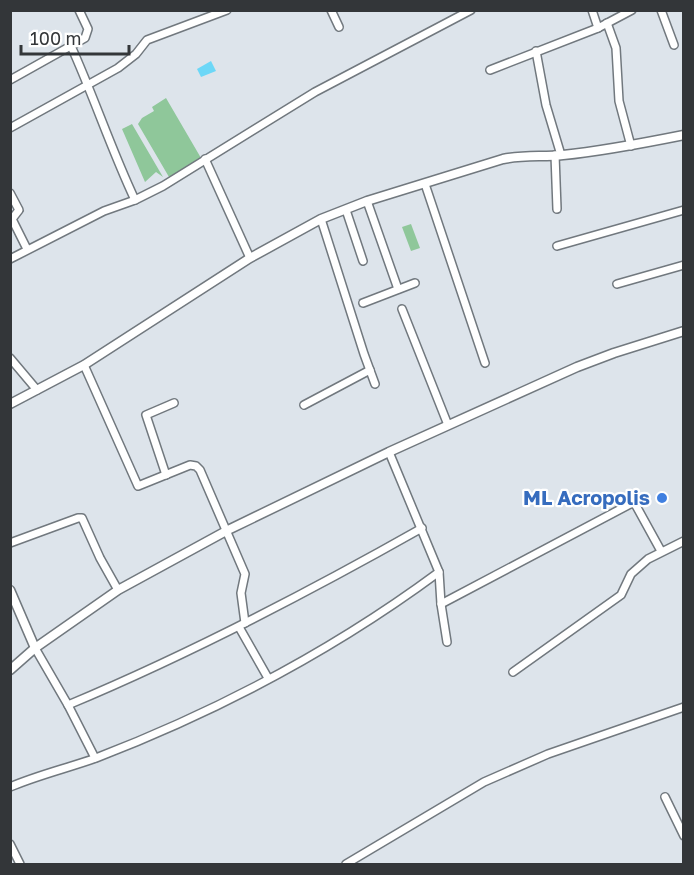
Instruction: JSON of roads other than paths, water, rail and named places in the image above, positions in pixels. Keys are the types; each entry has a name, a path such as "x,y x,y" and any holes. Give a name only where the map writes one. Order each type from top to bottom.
{"street":[{"path":"10,80 85,38 88,33 87,26 79,10"},
{"path":"10,128 89,85 129,60 147,40 227,10"},
{"path":"332,10 339,27"},
{"path":"10,259 104,211 135,200 184,174 315,92 471,10"},
{"path":"592,10 598,28"},
{"path":"490,70 598,28 632,10"},
{"path":"661,10 674,45"},
{"path":"607,23 617,58 619,101 631,146"},
{"path":"71,46 89,85 102,126 135,200"},
{"path":"536,51 558,155 557,209"},
{"path":"10,404 84,364 250,258 321,219 367,201 503,159 631,146 684,135"},
{"path":"205,159 250,258"},
{"path":"425,184 485,363"},
{"path":"10,193 19,210 12,219 27,249"},
{"path":"367,201 398,290"},
{"path":"346,210 363,261"},
{"path":"557,246 684,210"},
{"path":"321,219 375,384"},
{"path":"616,284 684,265"},
{"path":"363,303 415,283"},
{"path":"402,309 448,425"},
{"path":"10,670 35,648 118,590 228,530 389,452 577,367 684,331"},
{"path":"10,358 37,390"},
{"path":"84,364 138,486 190,465 198,467 228,530 245,574 241,592 242,625 268,678"},
{"path":"304,405 370,370"},
{"path":"166,475 146,415 174,403"},
{"path":"389,452 439,572 447,642"},
{"path":"441,604 634,502 661,552"},
{"path":"10,543 82,518 118,590"},
{"path":"68,705 144,673 242,625 422,528"},
{"path":"513,672 621,595 636,568 648,559 684,541"},
{"path":"10,787 95,758 212,708 353,632 439,572"},
{"path":"10,590 35,648 95,758"},
{"path":"346,864 484,782 548,754 684,707"},
{"path":"665,797 684,836"},
{"path":"10,844 20,864"}],"water":[{"path":"211,61 216,71 201,77 197,69"}],"place":[{"name":"ML Acropolis","path":"662,498"}]}
